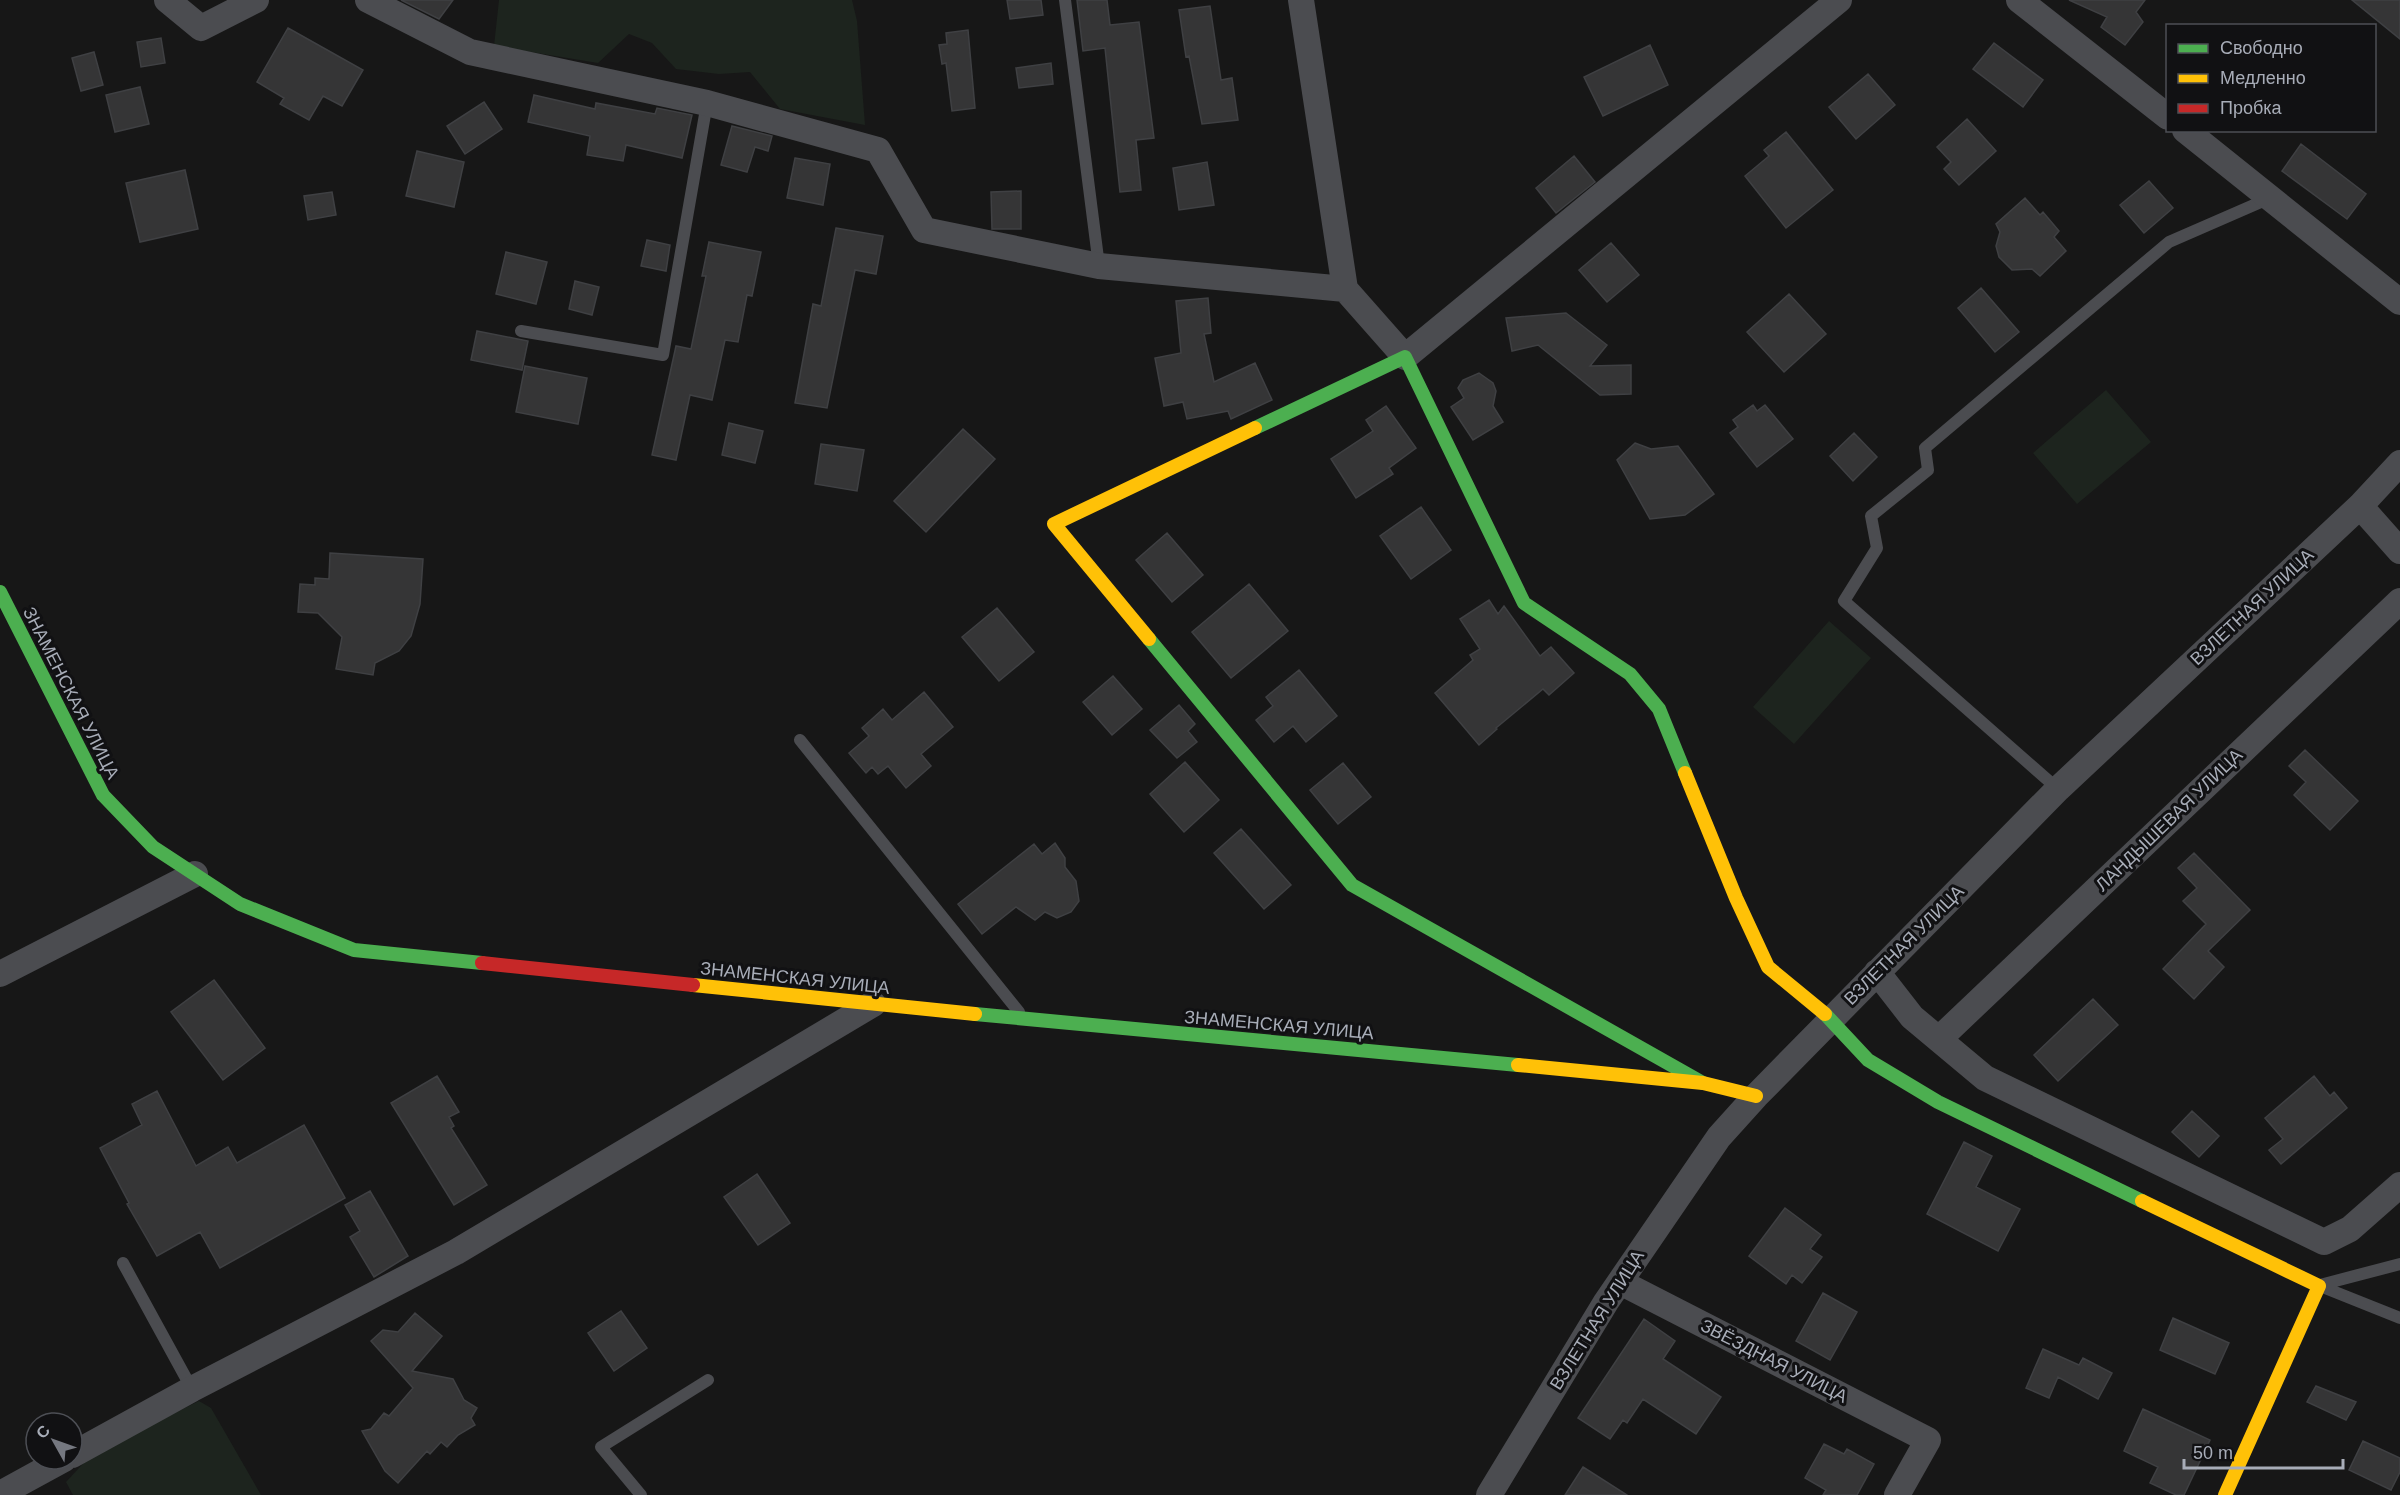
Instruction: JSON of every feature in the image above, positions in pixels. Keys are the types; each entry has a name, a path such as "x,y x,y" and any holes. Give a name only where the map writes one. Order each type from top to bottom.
{"street":[{"path":"167,0 201,28 256,0"},
{"path":"368,0 470,52 707,103 878,150 924,230 1099,266 1345,289"},
{"path":"1301,0 1345,289 1405,357 1524,603 1630,674 1659,709 1736,898 1768,967 1832,1019 1868,1060 1938,1102 2319,1286 2225,1495"},
{"path":"1703,1083 1352,885 1054,524 1405,357 1839,0"},
{"path":"2019,0 2166,115"},
{"path":"2188,132 2400,302"},
{"name":"ВЗЛЕТНАЯ УЛИЦА","path":"1489,1495 1620,1282 1719,1137 1756,1096 2058,789 2360,506 2400,463"},
{"path":"2360,506 2400,551"},
{"name":"ЗНАМЕНСКАЯ УЛИЦА","path":"0,592 103,795 153,847 240,904 354,950 1024,1019 1703,1083 1756,1096"},
{"name":"ЛАНДЫШЕВАЯ УЛИЦА","path":"1939,1039 2400,601"},
{"path":"0,974 195,874"},
{"path":"1877,972 1911,1017 1985,1078 2324,1242 2350,1229 2400,1185"},
{"path":"84,1448 192,1389 456,1252 873,1004"},
{"name":"ЗВЁЗДНАЯ УЛИЦА","path":"1620,1282 1928,1440 1897,1495"},
{"path":"0,1494 42,1471"}],"lane":[{"path":"1065,0 1099,266"},
{"path":"521,331 663,356 707,103"},
{"path":"2058,789 1844,601 1876,548 1871,516 1928,470 1924,448 2169,242 2270,198"},
{"path":"800,740 1024,1019"},
{"path":"123,1263 192,1389"},
{"path":"2319,1286 2400,1264"},
{"path":"2319,1286 2400,1318"},
{"path":"641,1495 601,1447 708,1380"}],"shaded area":[{"path":"499,0 852,0 857,21 865,125 780,109 750,72 719,74 676,69 652,43 629,34 598,63 494,46"},
{"path":"2106,390 2151,442 2077,504 2033,453"},
{"path":"1829,621 1871,658 1794,744 1753,707"},
{"path":"199,1401 211,1408 261,1495 73,1495 66,1482 76,1471 84,1471 84,1463 92,1454"}],"building":[{"path":"401,0 453,0 439,19"},
{"path":"1007,0 1041,0 1043,15 1010,19"},
{"path":"1077,0 1107,0 1110,25 1139,22 1154,138 1136,140 1141,190 1120,192 1105,48 1083,51"},
{"path":"2069,0 2145,0 2136,12 2143,22 2125,45 2101,27 2107,17"},
{"path":"2352,0 2400,0 2400,39"},
{"path":"1210,6 1221,80 1232,78 1238,120 1202,124 1189,56 1186,57 1179,10"},
{"path":"288,28 363,70 342,106 323,96 309,120 280,104 284,98 257,82"},
{"path":"968,30 975,108 952,111 946,63 942,64 939,45 947,44 946,33"},
{"path":"161,38 165,63 141,67 137,42"},
{"path":"1994,43 2043,80 2023,107 1973,69"},
{"path":"1650,45 1668,85 1603,116 1584,77"},
{"path":"94,52 103,85 81,91 72,58"},
{"path":"1051,63 1053,84 1019,88 1016,68"},
{"path":"1868,74 1895,105 1856,139 1829,107"},
{"path":"140,87 149,124 115,132 106,95"},
{"path":"534,95 595,109 596,103 655,114 657,108 692,115 682,158 626,145 623,161 587,155 590,136 528,122"},
{"path":"484,102 502,129 465,154 447,126"},
{"path":"1967,119 1996,151 1959,185 1944,169 1951,162 1937,147"},
{"path":"732,126 772,136 768,151 755,147 747,172 721,165"},
{"path":"1786,132 1833,190 1786,228 1745,176 1769,156 1764,150"},
{"path":"2301,144 2366,194 2347,219 2282,171"},
{"path":"417,151 464,162 454,207 406,196"},
{"path":"1574,156 1595,182 1556,213 1536,188"},
{"path":"795,158 830,164 823,205 787,198"},
{"path":"1207,162 1214,205 1179,210 1173,168"},
{"path":"185,170 198,229 140,242 126,183"},
{"path":"2149,181 2173,208 2144,233 2120,205"},
{"path":"1021,191 1021,229 992,229 991,192"},
{"path":"332,192 336,215 308,220 304,196"},
{"path":"2025,198 2040,215 2043,212 2059,231 2054,237 2066,251 2040,276 2032,269 2012,270 1999,257 1996,246 2000,232 1996,224"},
{"path":"836,228 883,236 876,274 855,270 827,408 795,403 813,304 821,306"},
{"path":"647,240 670,245 666,271 641,266"},
{"path":"709,242 761,252 752,296 747,295 738,342 725,340 712,400 690,395 676,460 652,455 676,346 691,349 706,276 702,276"},
{"path":"1611,243 1639,275 1607,302 1579,270"},
{"path":"506,252 547,262 536,304 496,294"},
{"path":"575,281 599,287 592,315 569,309"},
{"path":"1981,288 2019,332 1995,352 1958,308"},
{"path":"1789,294 1826,334 1784,372 1747,332"},
{"path":"1208,298 1211,333 1204,334 1214,382 1255,363 1272,400 1231,419 1228,411 1187,419 1183,402 1164,406 1155,358 1181,353 1176,301"},
{"path":"1566,313 1607,345 1590,366 1631,365 1631,394 1600,395 1538,345 1512,351 1506,318"},
{"path":"477,331 528,341 522,370 471,360"},
{"path":"525,366 587,378 578,424 516,412"},
{"path":"1479,373 1493,383 1496,391 1493,406 1503,422 1473,440 1451,407 1464,398 1458,388 1463,380"},
{"path":"1753,405 1757,411 1765,405 1793,439 1757,467 1730,433 1738,427 1733,420"},
{"path":"1386,406 1416,448 1389,468 1393,474 1356,498 1331,459 1373,431 1366,420"},
{"path":"729,423 763,431 755,463 722,455"},
{"path":"963,429 995,459 926,532 894,501"},
{"path":"1854,433 1877,457 1853,481 1830,456"},
{"path":"1635,443 1651,449 1678,446 1714,494 1685,515 1650,519 1617,460"},
{"path":"821,444 864,450 857,491 815,484"},
{"path":"1421,507 1451,550 1411,579 1380,536"},
{"path":"1167,533 1203,575 1172,602 1136,560"},
{"path":"330,553 423,559 420,604 411,636 399,651 375,663 373,675 336,669 342,637 318,613 298,612 300,584 315,585 315,578 329,579"},
{"path":"1249,584 1288,631 1231,678 1192,632"},
{"path":"1489,600 1498,614 1504,606 1540,656 1551,647 1574,673 1549,695 1543,689 1479,745 1435,693 1473,660 1470,655 1480,649 1460,619"},
{"path":"997,608 1034,652 999,681 962,637"},
{"path":"1299,670 1337,716 1306,742 1293,726 1274,742 1256,720 1273,706 1266,697"},
{"path":"1113,676 1142,709 1112,735 1083,702"},
{"path":"924,692 953,727 921,754 931,766 906,788 888,766 878,774 872,767 866,773 849,753 869,736 862,728 883,709 892,720"},
{"path":"1179,705 1195,724 1188,731 1197,742 1177,758 1150,730"},
{"path":"2305,750 2358,801 2330,830 2294,795 2306,782 2289,766"},
{"path":"1185,762 1219,800 1184,832 1150,794"},
{"path":"1343,763 1371,797 1338,824 1310,790"},
{"path":"1241,829 1291,885 1264,909 1214,853"},
{"path":"1055,843 1065,858 1065,867 1076,881 1079,901 1071,912 1057,918 1045,912 1035,920 1016,907 982,934 958,904 1034,844 1042,854"},
{"path":"2194,853 2250,910 2208,951 2224,967 2194,999 2163,969 2206,924 2183,901 2197,888 2178,868"},
{"path":"214,980 265,1048 223,1080 171,1012"},
{"path":"2093,999 2118,1025 2058,1081 2034,1055"},
{"path":"437,1076 459,1112 449,1117 454,1126 451,1128 487,1185 454,1205 391,1103"},
{"path":"2314,1076 2330,1096 2334,1092 2347,1108 2281,1164 2269,1150 2283,1139 2265,1118"},
{"path":"157,1091 196,1166 228,1147 237,1163 304,1125 345,1198 220,1268 200,1232 157,1256 127,1204 129,1203 100,1148 142,1125 132,1104"},
{"path":"2192,1111 2219,1136 2199,1157 2172,1132"},
{"path":"1964,1142 1992,1156 1976,1187 2020,1209 1998,1251 1927,1214"},
{"path":"757,1174 790,1223 758,1245 724,1197"},
{"path":"370,1191 408,1256 374,1277 350,1237 360,1231 345,1205"},
{"path":"1785,1208 1821,1235 1810,1249 1822,1257 1802,1283 1792,1275 1786,1284 1749,1256"},
{"path":"1823,1293 1857,1312 1830,1360 1796,1341"},
{"path":"621,1311 647,1348 614,1371 588,1333"},
{"path":"415,1313 442,1336 412,1371 453,1379 464,1400 477,1408 471,1418 475,1425 458,1435 447,1447 441,1442 430,1454 427,1451 398,1483 385,1471 362,1431 371,1429 384,1413 389,1416 413,1388 371,1341 383,1330 398,1332"},
{"path":"2173,1318 2229,1343 2215,1374 2160,1350"},
{"path":"1644,1319 1675,1341 1663,1359 1721,1397 1696,1434 1643,1399 1627,1423 1623,1420 1610,1439 1578,1418"},
{"path":"2043,1349 2079,1365 2083,1358 2112,1373 2098,1399 2058,1377 2049,1398 2026,1388"},
{"path":"2316,1386 2356,1402 2346,1420 2307,1402"},
{"path":"2143,1409 2210,1440 2184,1495 2176,1495 2150,1483 2158,1467 2124,1451"},
{"path":"2363,1441 2400,1458 2400,1472 2391,1490 2349,1470"},
{"path":"1824,1444 1844,1454 1847,1449 1874,1464 1857,1495 1823,1495 1826,1490 1805,1478"},
{"path":"1583,1467 1627,1495 1565,1495"}],"traffic: fast":[{"path":"1255,428 1405,357 1524,603 1630,674 1659,709 1685,773"},
{"path":"0,592 103,795 153,847 240,904 354,950 482,963"},
{"path":"1149,639 1352,885 1703,1083"},
{"path":"975,1014 1518,1065"},
{"path":"1825,1014 1868,1060 1938,1102 2142,1201"}],"traffic: slow":[{"path":"1149,639 1054,524 1255,428"},
{"path":"1685,773 1736,898 1768,967 1825,1014"},
{"path":"693,985 975,1014"},
{"path":"1518,1065 1703,1083 1756,1096"},
{"path":"2142,1201 2319,1286 2225,1495"}],"traffic: jam":[{"path":"482,963 693,985"}]}
